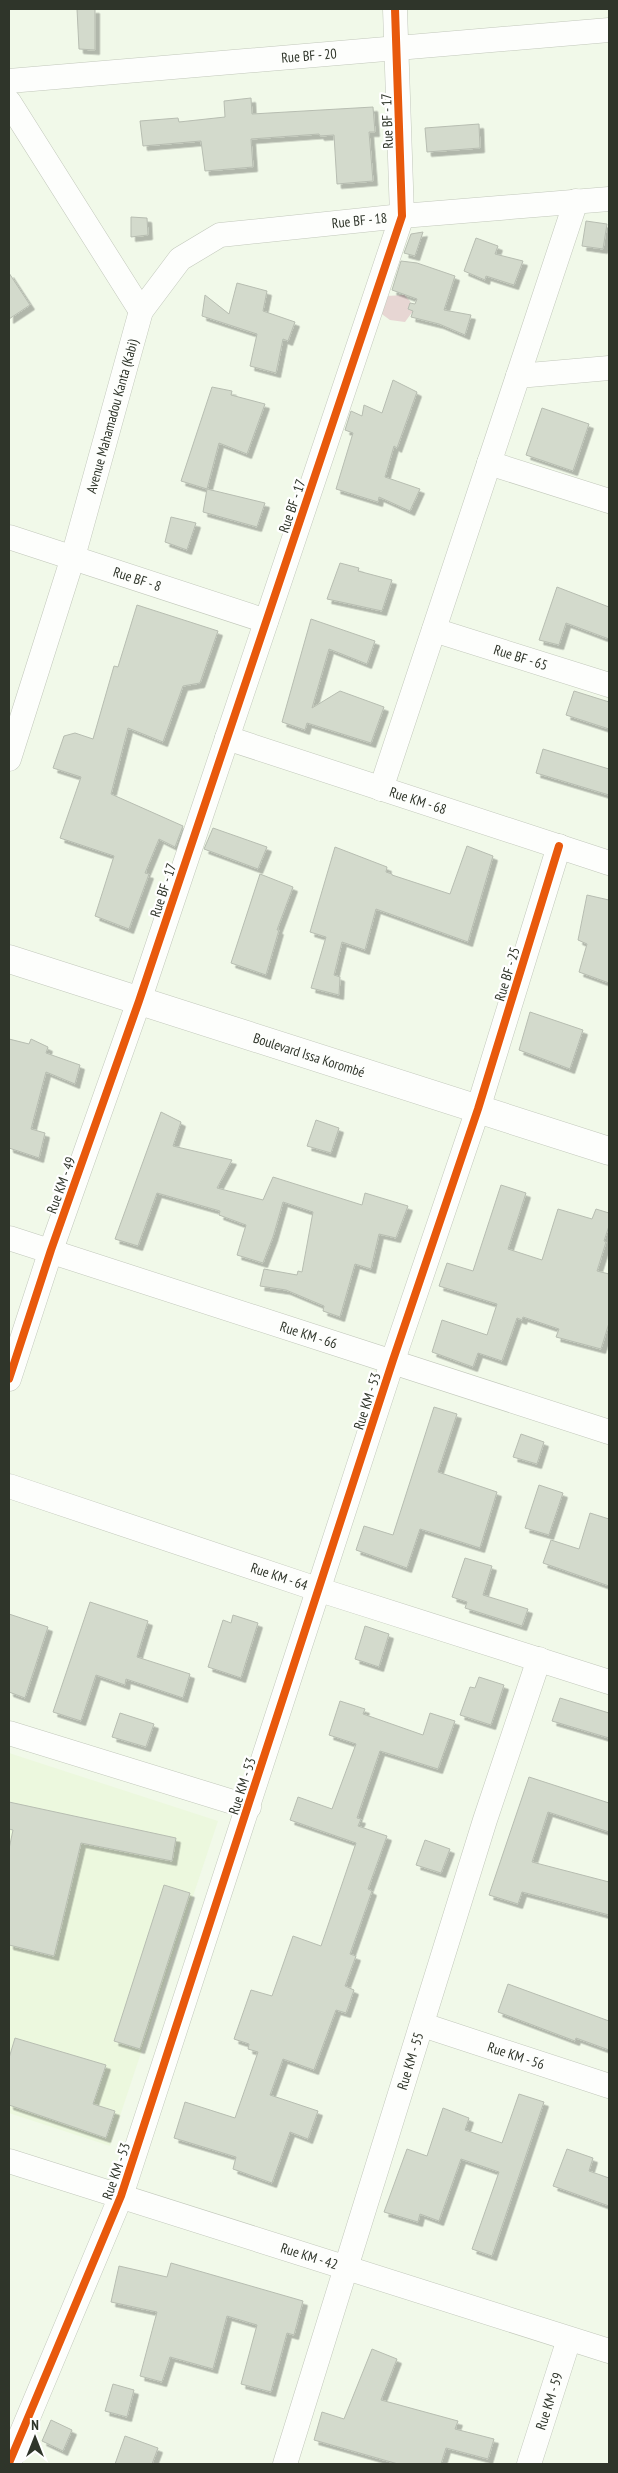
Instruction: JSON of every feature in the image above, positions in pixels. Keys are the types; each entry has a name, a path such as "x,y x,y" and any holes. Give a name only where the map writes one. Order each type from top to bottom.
{"street":[{"name":"Rue BF - 17","path":"140,1001 402,216 398,47 395,9"},
{"name":"Rue BF - 20","path":"9,81 609,30"},
{"path":"11,110 141,311"},
{"name":"Rue BF - 18","path":"141,311 180,259 220,235 402,216 609,199"},
{"path":"381,789 576,201"},
{"name":"Avenue Mahamadou Kanta (Kabi)","path":"9,760 14,723 73,557 141,311"},
{"path":"518,376 609,368"},
{"path":"489,463 609,501"},
{"name":"Rue BF - 8","path":"9,537 266,621"},
{"name":"Rue BF - 65","path":"434,630 609,685"},
{"name":"Rue KM - 68","path":"227,738 609,863"},
{"name":"Rue BF - 25","path":"478,1109 559,846"},
{"name":"Boulevard Issa Korombé","path":"9,959 609,1150"},
{"name":"Rue KM - 49","path":"9,1379 51,1250 140,1001"},
{"name":"Rue KM - 53","path":"9,2463 17,2424 121,2196 320,1590 393,1360 478,1109"},
{"name":"Rue KM - 66","path":"9,1238 393,1360 609,1432"},
{"name":"Rue KM - 64","path":"9,1486 320,1590 609,1682"},
{"name":"Rue KM - 55","path":"285,2464 423,2025 485,1820 539,1659"},
{"path":"9,1732 248,1807"},
{"name":"Rue KM - 56","path":"423,2025 609,2086"},
{"name":"Rue KM - 42","path":"9,2161 609,2351"},
{"name":"Rue KM - 59","path":"530,2464 569,2339"}],"shaded area":[{"path":"404,295 410,301 413,311 405,322 390,320 379,312 386,296"},
{"path":"9,1753 218,1821 110,2146 9,2113"}],"building":[{"path":"77,9 95,9 95,50 79,49"},
{"path":"251,98 252,114 373,107 375,132 369,132 373,181 337,184 334,135 320,136 319,134 251,139 253,167 205,171 201,141 143,146 140,121 178,118 179,122 225,117 224,101"},
{"path":"479,124 480,148 427,152 425,128"},
{"path":"131,217 147,218 148,235 131,237"},
{"path":"586,221 607,224 603,249 582,246"},
{"path":"423,232 415,256 404,253 411,234"},
{"path":"476,238 498,246 495,254 523,261 514,285 486,276 485,280 464,271"},
{"path":"401,261 417,263 455,276 444,310 471,315 465,335 439,324 411,317 413,311 408,309 410,303 415,304 417,299 392,290"},
{"path":"9,273 30,305 9,319"},
{"path":"237,283 267,291 263,311 295,322 288,341 283,339 276,373 250,366 257,334 202,316 205,295 229,314"},
{"path":"393,380 417,392 397,448 394,446 385,477 420,489 410,511 379,497 378,502 336,489 353,433 345,430 351,411 362,416 364,405 382,413"},
{"path":"212,387 232,391 231,395 265,404 247,454 219,443 207,489 181,481"},
{"path":"542,408 589,424 573,471 526,455"},
{"path":"207,489 265,503 257,527 203,512"},
{"path":"171,517 196,523 187,550 165,542"},
{"path":"340,563 359,568 358,571 392,580 382,611 327,599"},
{"path":"557,587 609,607 609,639 566,623 559,645 539,640"},
{"path":"137,605 218,631 200,683 183,686 163,742 128,728 111,794 183,826 175,847 159,839 145,873 149,874 129,929 95,916 114,856 60,838 81,777 53,768 64,736 75,733 93,739 114,666 118,667"},
{"path":"311,619 375,641 367,664 329,649 312,708 340,691 384,707 371,743 307,723 305,730 282,722"},
{"path":"574,691 609,702 609,729 566,715"},
{"path":"543,749 609,769 609,795 536,773"},
{"path":"213,828 267,847 258,869 204,849"},
{"path":"467,846 493,856 468,942 376,909 365,950 342,942 334,975 340,977 339,995 311,988 326,937 310,932 335,847 387,867 386,872 392,875 450,894"},
{"path":"260,874 293,887 277,930 279,930 266,975 231,963"},
{"path":"587,895 609,900 609,983 579,972 587,944 578,940"},
{"path":"530,1012 583,1030 570,1069 519,1050"},
{"path":"9,1039 29,1044 31,1039 48,1047 46,1053 80,1065 75,1084 46,1072 31,1129 45,1133 39,1158 9,1148"},
{"path":"161,1112 181,1122 173,1146 232,1160 217,1188 263,1200 273,1177 362,1205 365,1193 408,1206 396,1238 379,1234 371,1269 355,1264 340,1317 323,1311 324,1306 286,1290 260,1286 264,1269 297,1275 298,1271 302,1272 313,1212 283,1202 263,1263 237,1255 246,1225 219,1215 220,1211 157,1193 138,1246 115,1239"},
{"path":"316,1120 339,1128 331,1153 307,1146"},
{"path":"501,1185 526,1193 508,1249 542,1260 558,1209 592,1219 596,1209 609,1213 609,1226 604,1241 606,1242 597,1271 609,1274 609,1323 601,1349 556,1337 559,1329 523,1317 522,1320 517,1318 502,1361 478,1353 473,1367 432,1352 442,1320 487,1335 497,1304 439,1286 447,1263 473,1271"},
{"path":"434,1407 457,1414 438,1472 497,1492 480,1548 420,1529 407,1568 356,1550 364,1526 393,1535"},
{"path":"521,1434 544,1442 537,1464 513,1457"},
{"path":"539,1485 563,1493 549,1535 525,1528"},
{"path":"590,1513 609,1519 609,1586 543,1563 551,1540 579,1549"},
{"path":"465,1558 492,1566 483,1595 528,1609 522,1626 465,1608 467,1602 452,1597"},
{"path":"90,1602 148,1621 137,1657 190,1674 183,1698 126,1679 125,1685 96,1675 81,1721 53,1712"},
{"path":"9,1614 48,1627 25,1698 9,1692"},
{"path":"233,1615 258,1623 241,1678 208,1667 223,1620 231,1623"},
{"path":"365,1626 389,1634 379,1667 355,1659"},
{"path":"479,1677 504,1685 491,1725 460,1715 470,1687 475,1688"},
{"path":"560,1698 609,1713 609,1738 552,1721"},
{"path":"340,1701 365,1709 363,1714 423,1735 430,1713 455,1721 438,1769 380,1751 357,1818 361,1819 358,1826 387,1836 368,1889 372,1891 350,1954 356,1956 345,1986 354,1990 346,2013 336,2010 314,2070 283,2059 270,2095 318,2111 308,2139 290,2132 272,2183 233,2169 236,2157 174,2138 185,2102 235,2118 258,2052 248,2049 249,2044 234,2039 251,1990 272,1996 293,1936 321,1946 356,1843 290,1820 298,1797 332,1809 356,1744 329,1735"},
{"path":"120,1713 154,1724 146,1747 112,1737"},
{"path":"529,1777 609,1803 609,1832 548,1812 532,1862 609,1882 609,1915 522,1892 518,1904 489,1895"},
{"path":"9,1802 176,1838 172,1861 81,1843 54,1956 9,1945 9,1849 13,1830 9,1829"},
{"path":"425,1840 450,1849 441,1873 416,1865"},
{"path":"164,1885 190,1893 140,2049 114,2041"},
{"path":"508,1984 609,2021 609,2050 576,2038 575,2041 498,2012"},
{"path":"15,2038 106,2065 93,2104 115,2111 106,2138 9,2105 9,2058"},
{"path":"519,2094 544,2102 492,2256 472,2249 499,2172 461,2159 439,2221 420,2214 418,2222 384,2212 407,2149 427,2156 443,2108 469,2118 465,2130 502,2143"},
{"path":"567,2149 593,2158 589,2171 609,2178 609,2206 553,2186"},
{"path":"171,2263 303,2301 294,2335 287,2333 271,2392 241,2384 257,2325 227,2316 213,2369 170,2357 162,2382 140,2376 157,2312 111,2302 119,2266 167,2277"},
{"path":"372,2349 397,2359 381,2400 458,2421 455,2429 494,2439 488,2459 446,2448 441,2464 398,2464 314,2440 322,2412 344,2419"},
{"path":"113,2384 134,2390 127,2417 105,2411"},
{"path":"51,2420 72,2430 63,2451 42,2441"},
{"path":"125,2436 158,2448 152,2464 115,2464"}],"cycle path":[{"path":"9,1379 51,1250 139,1001 402,216 395,9"},
{"path":"9,2463 121,2196 393,1360 478,1109 559,846"}]}
